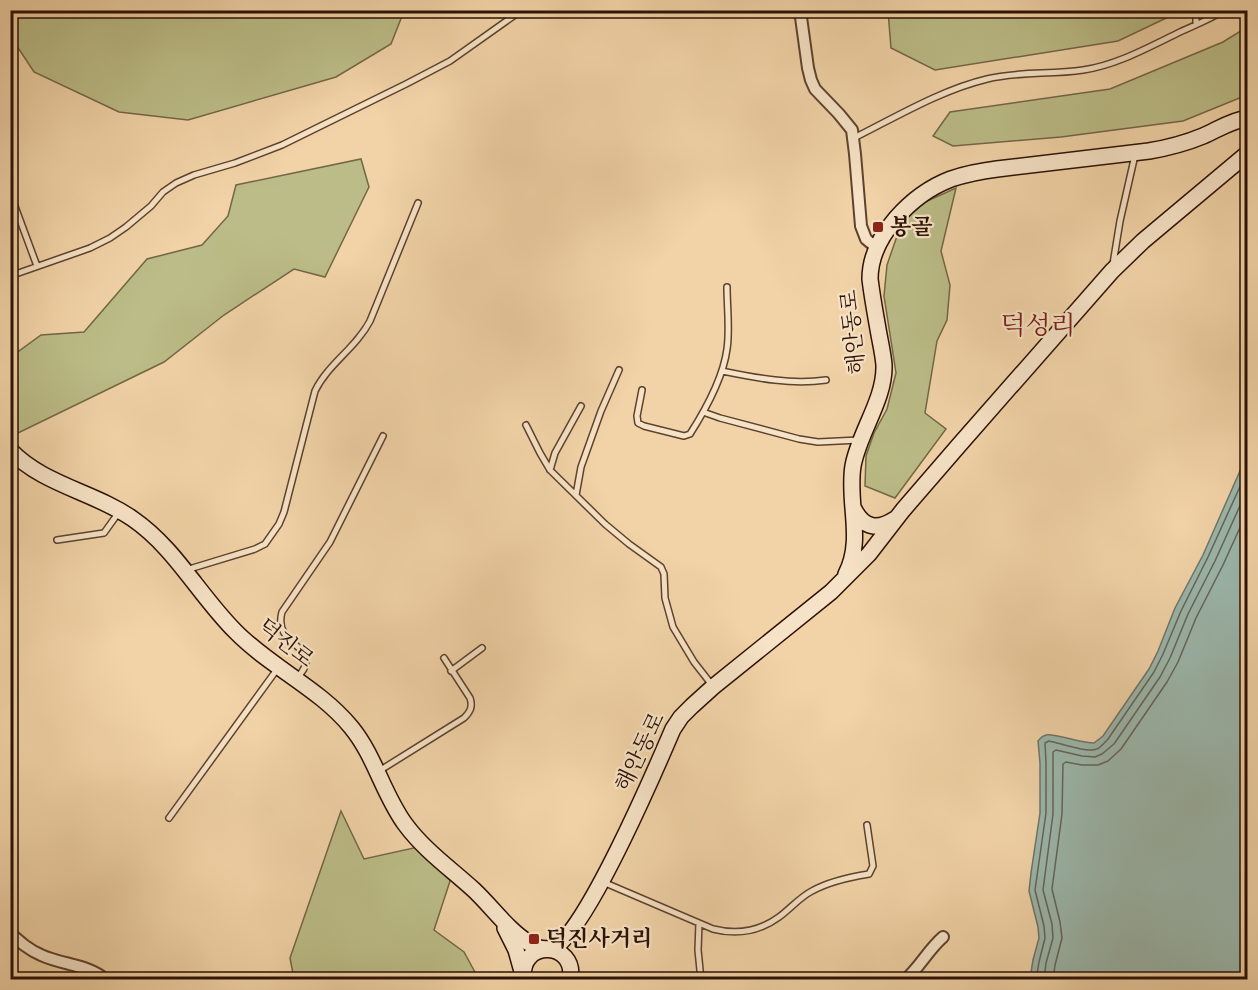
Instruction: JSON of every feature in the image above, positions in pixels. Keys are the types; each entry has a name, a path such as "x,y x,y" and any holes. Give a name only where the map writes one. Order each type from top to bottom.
{"street":[{"path":"800,10 811,80 815,89 852,130 861,226 866,238 877,248"},
{"name":"해안동로","path":"831,592 847,571 854,551 853,467 860,439 880,392 884,367 870,269 877,248 890,225 906,208 927,193 950,180 972,173 1135,154 1201,137 1245,120"},
{"name":"해안동로","path":"523,979 525,962 530,956 542,949 558,947 582,916 602,881 681,717 713,687 831,592 869,554 960,444 1112,271 1248,153"},
{"name":"덕진로","path":"10,450 28,466 120,511 157,539 236,633 323,699 351,727 378,772 395,809 414,836 476,892 527,943 538,948 550,949"},
{"path":"853,507 864,523 872,526 888,524 898,517"},
{"path":"496,912 516,950 523,979"},
{"name":"해안동로","path":"571,976 570,960 582,916"},
{"path":"10,933 26,948 41,956 91,969 106,980"},
{"path":"905,980 933,946 944,937"},
{"path":"550,949 564,956 571,976"}],"lane":[{"path":"10,276 90,248 110,238 176,183 282,145 431,71 450,61 522,10"},
{"path":"1196,10 1196,24"},
{"path":"854,138 932,100 988,78 1066,72 1123,59 1225,10"},
{"path":"1112,271 1135,154"},
{"path":"10,193 37,266"},
{"path":"185,570 255,549 265,544 271,536 284,512 315,391 321,379 367,328 418,203"},
{"path":"642,390 638,423 684,436 690,434 722,371 727,346 727,287"},
{"path":"576,495 581,467 601,411 619,370"},
{"path":"722,371 777,381 808,383 826,380"},
{"path":"550,470 555,453 581,406"},
{"path":"703,412 799,439 818,442 860,439"},
{"path":"526,425 550,470 629,544 661,567 665,598 673,627 694,662 713,687"},
{"path":"296,680 304,669 305,656 281,628 282,612 330,542 383,436"},
{"path":"57,540 104,533 120,511"},
{"path":"451,671 482,648"},
{"path":"378,772 465,718 470,712 472,705 470,698 444,658"},
{"path":"169,818 279,667"},
{"path":"602,881 723,932 753,930 764,927 780,917 812,891 842,878 870,874 873,866 867,825"},
{"path":"699,923 698,950 701,980"}],"green space":[{"path":"888,10 1181,11 1118,41 935,70 891,48"},
{"path":"10,11 404,11 391,44 336,77 188,120 119,112 34,72 11,37"},
{"path":"1247,27 1247,95 1183,121 1061,137 953,146 933,136 950,112 1110,89 1223,42"},
{"path":"361,159 369,187 325,277 294,269 224,315 164,362 18,433 11,421 11,357 41,335 84,332 147,259 202,245 228,216 236,185"},
{"path":"956,188 941,251 950,285 947,320 937,341 925,413 946,429 895,498 865,486 866,456 874,433 887,409 896,373 884,296 887,265 904,220 925,202"},
{"path":"341,811 364,859 418,847 452,875 434,930 464,952 476,974 474,980 294,979 290,958"}],"water":[{"path":"1247,455 1247,979 1030,979 1039,938 1029,891 1040,813 1038,741 1043,736 1050,735 1094,743 1103,736 1149,669"}],"place":[{"name":"봉골","path":"878,227"},
{"name":"덕진사거리","path":"534,939"}],"district":[{"name":"덕성리","path":"1038,325"}]}
